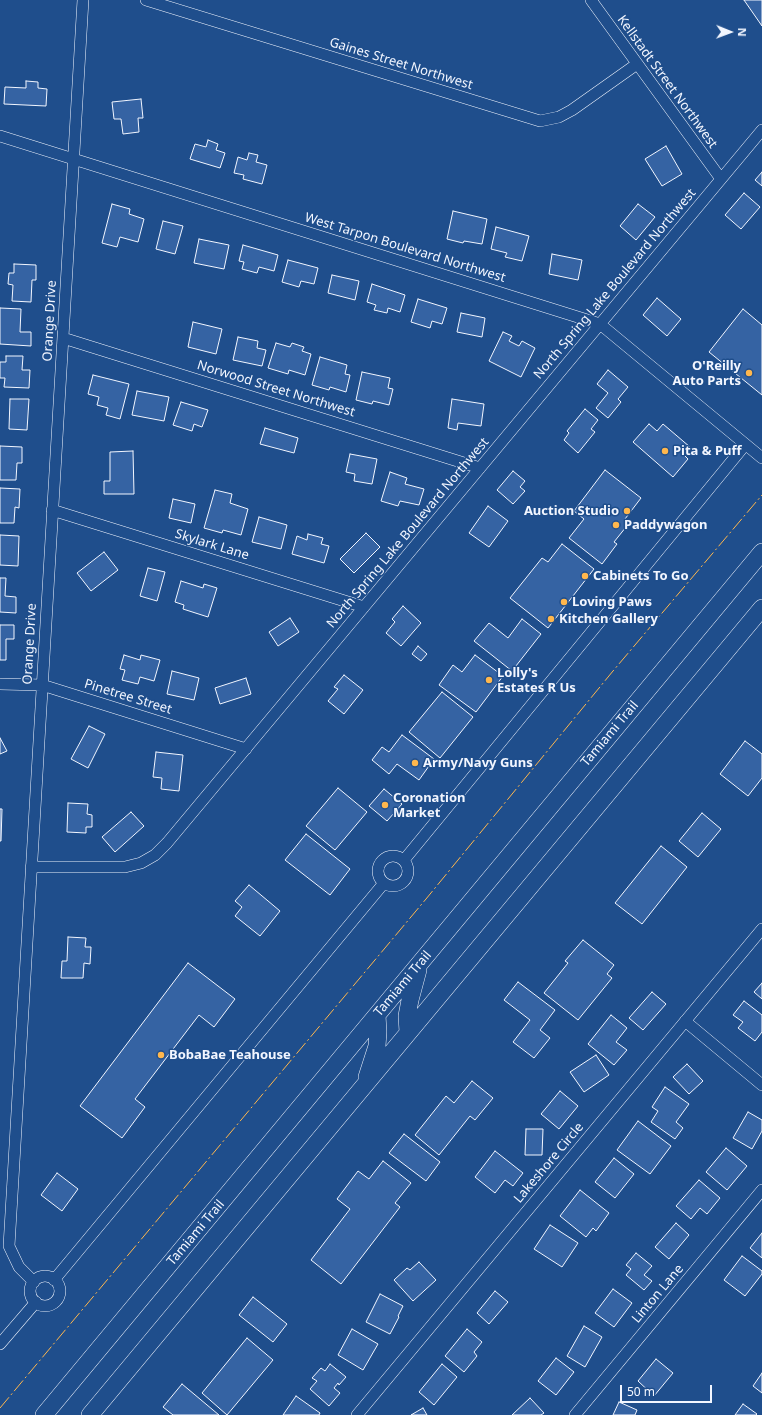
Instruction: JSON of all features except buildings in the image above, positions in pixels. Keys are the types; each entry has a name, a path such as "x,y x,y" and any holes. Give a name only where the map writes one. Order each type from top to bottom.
{"main road":[{"name":"Tamiami Trail","path":"44,1415 762,552"},
{"path":"90,1415 762,608"},
{"path":"408,1032 407,1016 420,964"},
{"path":"365,1085 377,1046 377,1015"}],"street":[{"name":"Orange Drive","path":"34,1282 18,1266 9,1246 11,1187 83,0"},
{"name":"Gaines Street Northwest","path":"146,0 540,121 559,117 572,110 637,64"},
{"name":"Kellstadt Street Northwest","path":"591,0 720,180"},
{"name":"North Spring Lake Boulevard Northwest","path":"31,867 125,867 141,863 155,855 246,749 762,130"},
{"name":"West Tarpon Boulevard Northwest","path":"0,136 600,324 762,458"},
{"name":"Norwood Street Northwest","path":"63,338 480,468"},
{"path":"404,860 745,445"},
{"name":"Skylark Lane","path":"52,510 364,607"},
{"name":"Pinetree Street","path":"0,684 42,685 246,749"},
{"path":"393,855 404,860 409,871 405,881 396,886 391,886 384,883 379,877 378,872 380,862 388,856 393,855"},
{"path":"54,1280 384,883"},
{"name":"Lakeshore Circle","path":"357,1415 762,928"},
{"path":"685,1021 762,1085"},
{"path":"0,1187 11,1187"},
{"name":"Linton Lane","path":"575,1415 762,1190"},
{"path":"46,1276 54,1280 58,1283 60,1293 55,1302 46,1306 36,1302 31,1295 31,1286 34,1282 41,1277 46,1276"},
{"path":"0,1344 36,1302"}],"power":[{"path":"0,1408 426,899 613,671 762,495"}],"place":[{"name":"O'Reilly Auto Parts","path":"749,373"},
{"name":"Pita & Puff","path":"665,451"},
{"name":"Auction Studio","path":"627,511"},
{"name":"Paddywagon","path":"616,525"},
{"name":"Cabinets To Go","path":"585,576"},
{"name":"Loving Paws","path":"564,602"},
{"name":"Kitchen Gallery","path":"551,619"},
{"name":"Lolly's Estates R Us","path":"489,680"},
{"name":"Army/Navy Guns","path":"415,763"},
{"name":"Coronation Market","path":"385,805"},
{"name":"BobaBae Teahouse","path":"161,1055"}]}
